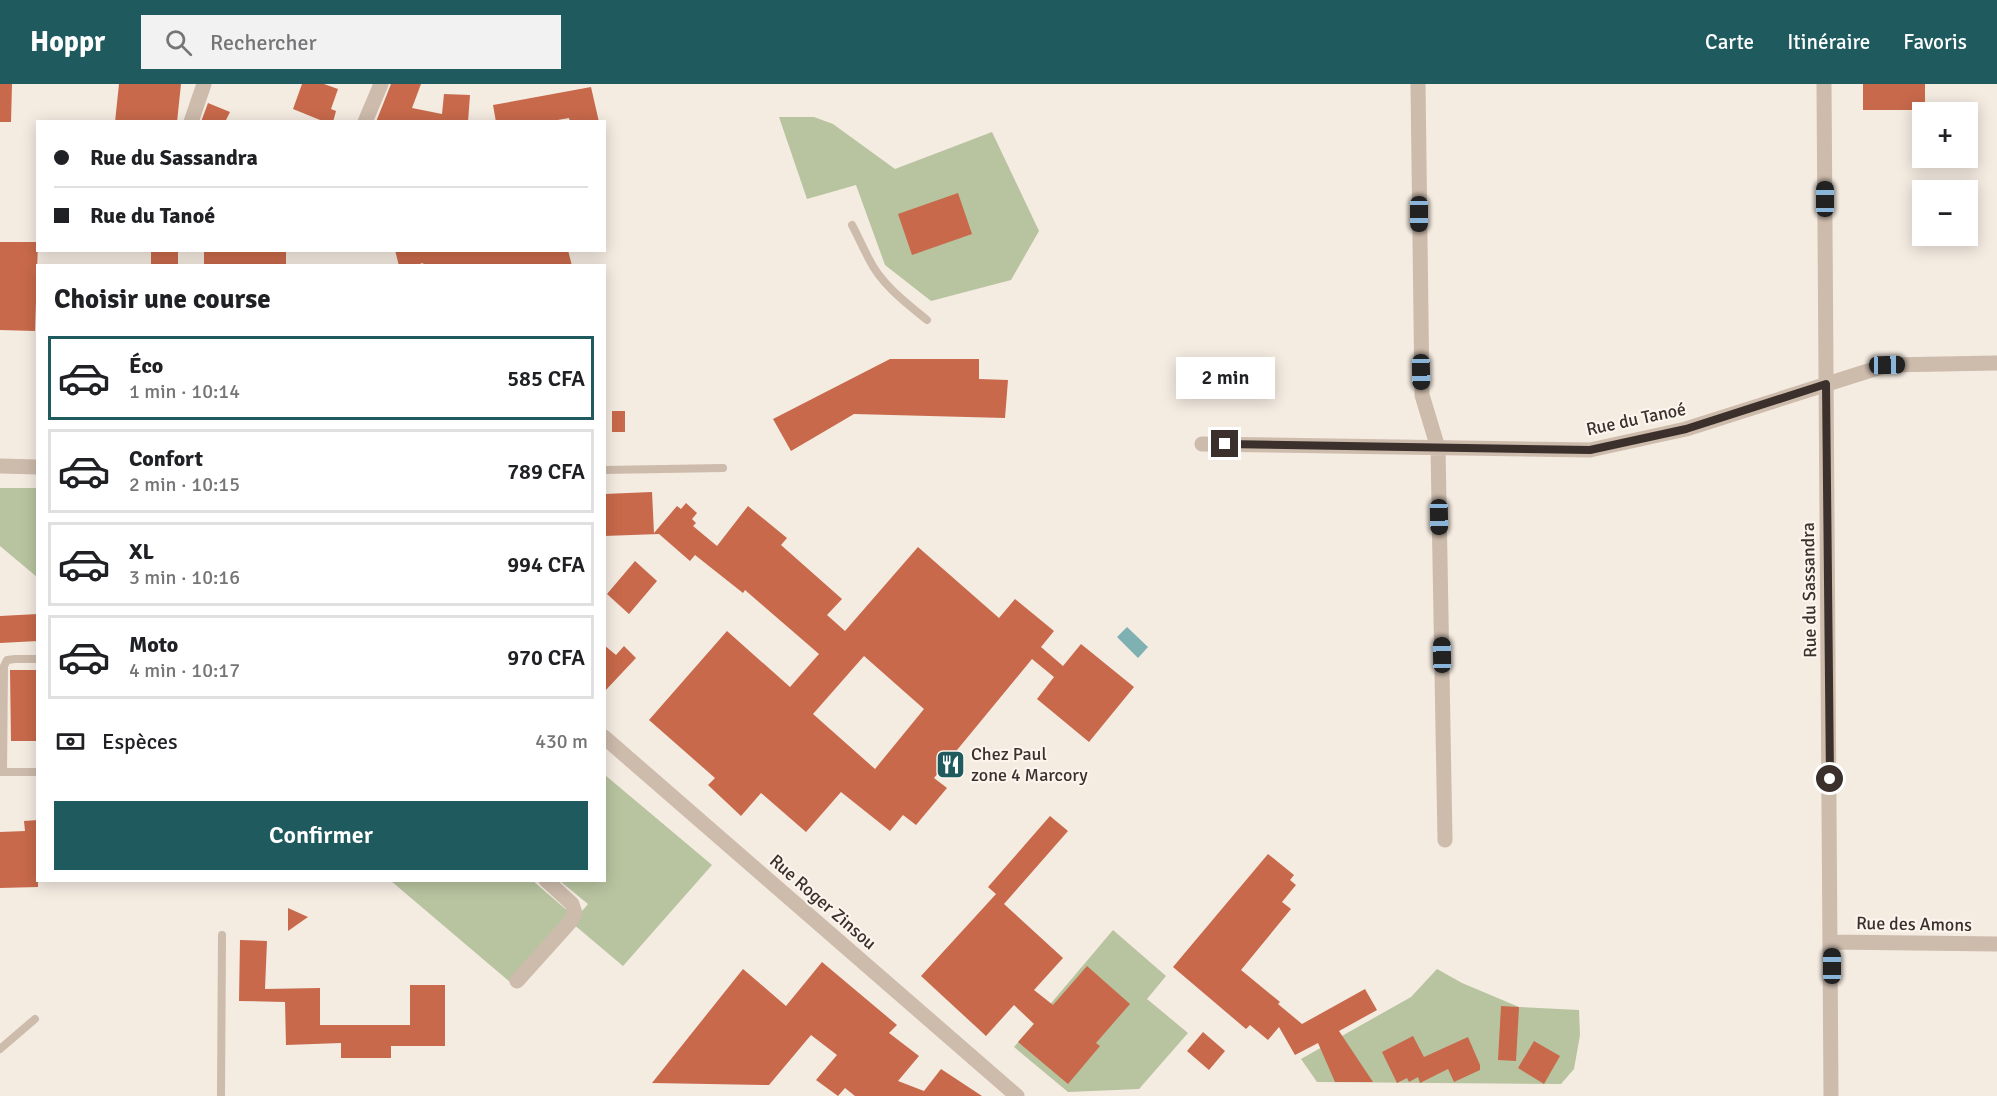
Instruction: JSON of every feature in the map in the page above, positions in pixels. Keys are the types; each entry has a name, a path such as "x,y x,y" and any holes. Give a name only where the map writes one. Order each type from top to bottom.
{"street":[{"path":"192,120 204,84"},
{"path":"366,120 381,84"},
{"path":"1418,84 1422,395 1438,448 1445,840"},
{"name":"Rue du Sassandra","path":"1824,84 1832,942 1831,1096"},
{"name":"Rue du Tanoé","path":"1202,444 1590,450 1686,429 1887,365 1997,363"},
{"path":"0,466 36,467"},
{"name":"Rue Roger Zinsou","path":"606,739 1017,1096"},
{"path":"517,981 571,921 575,913 572,904 548,882"},
{"name":"Rue des Amons","path":"1832,942 1997,944"}],"lane":[{"path":"852,225 864,246 868,259 878,273 927,320"},
{"path":"606,470 723,468"},
{"path":"36,659 15,658 7,660 4,666 1,772 36,772"},
{"path":"221,1096 222,936"},
{"path":"0,1049 35,1019"}],"green space":[{"path":"779,117 814,117 833,124 895,169 992,132 1039,231 1011,280 931,301 885,265 856,185 807,199"},
{"path":"0,488 36,488 36,576 0,546"},
{"path":"606,776 712,865 623,966 572,923 588,904 561,882 606,882"},
{"path":"392,882 534,882 569,912 510,982"},
{"path":"1113,930 1166,976 1147,999 1188,1033 1139,1089 1068,1092 1014,1047"},
{"path":"1437,969 1462,983 1519,1007 1579,1010 1580,1035 1574,1069 1561,1084 1317,1082 1301,1059 1411,997"}],"water":[{"path":"1127,627 1148,647 1138,658 1117,637"}],"building":[{"path":"0,84 12,84 11,122 0,122"},
{"path":"119,84 181,84 177,120 115,120"},
{"path":"302,84 324,84 338,89 331,109 336,111 334,120 320,120 293,109"},
{"path":"391,84 421,84 412,108 442,114 444,94 470,95 468,120 377,120"},
{"path":"1863,84 1925,84 1925,102 1912,102 1912,110 1863,110"},
{"path":"591,87 599,120 570,120 569,118 496,120 493,105"},
{"path":"208,103 230,112 226,120 202,120"},
{"path":"958,193 972,234 912,255 898,214"},
{"path":"0,242 36,242 35,331 0,330"},
{"path":"151,252 178,252 178,264 151,264"},
{"path":"204,252 286,252 286,264 204,264"},
{"path":"396,252 568,252 572,264 423,263 398,264"},
{"path":"890,359 979,359 979,379 1008,380 1005,418 854,414 791,451 773,419"},
{"path":"612,411 625,411 625,432 612,432"},
{"path":"652,492 654,533 677,506 681,509 686,503 697,513 692,519 696,523 693,526 717,546 748,506 787,538 781,545 842,599 827,615 845,631 918,547 999,618 1015,599 1054,631 1041,647 1063,666 1081,644 1134,687 1089,742 1037,699 1054,677 1032,659 934,778 947,788 916,825 903,815 890,831 841,792 806,832 761,793 741,816 708,785 715,778 649,720 727,631 790,687 819,654 745,590 743,593 695,555 690,561 659,534 606,536 606,494","holes":["864,656 924,709 875,769 813,714"]},
{"path":"635,561 657,581 629,614 607,594"},
{"path":"36,614 36,641 0,643 0,616"},
{"path":"624,646 636,658 606,690 606,647 616,655"},
{"path":"10,670 36,670 36,741 11,741"},
{"path":"1050,816 1068,831 1004,904 1063,958 1034,990 1053,1005 1087,966 1130,1004 1096,1043 1100,1046 1068,1084 1018,1042 1034,1024 1014,1005 986,1036 921,976 996,894 988,887"},
{"path":"36,820 36,882 38,882 38,887 0,888 0,832 25,831 24,821"},
{"path":"1268,854 1294,875 1290,880 1296,885 1282,902 1291,909 1241,970 1280,1002 1278,1004 1302,1024 1365,989 1377,1010 1339,1031 1373,1082 1335,1082 1318,1043 1295,1055 1279,1027 1268,1040 1250,1025 1246,1029 1173,967"},
{"path":"288,908 308,917 288,931"},
{"path":"240,940 267,941 265,989 320,988 320,1025 410,1025 410,985 445,985 445,1046 391,1046 391,1058 341,1058 341,1043 286,1045 285,1002 239,1001"},
{"path":"822,962 897,1025 889,1033 919,1056 898,1081 924,1091 941,1069 982,1096 855,1096 845,1088 838,1096 816,1080 837,1055 811,1035 769,1085 652,1083 743,969 786,1006"},
{"path":"1501,1006 1519,1007 1516,1061 1498,1060"},
{"path":"1203,1032 1225,1051 1209,1070 1187,1051"},
{"path":"1413,1036 1424,1057 1468,1037 1480,1070 1454,1082 1448,1069 1420,1083 1418,1077 1409,1082 1407,1078 1397,1083 1382,1052"},
{"path":"1534,1041 1560,1056 1544,1084 1518,1068"}],"place":[{"name":"Chez Paul zone 4 Marcory","path":"950,764"}],"route":[{"path":"1225,444 1590,450 1686,429 1826,384 1830,779"}]}
